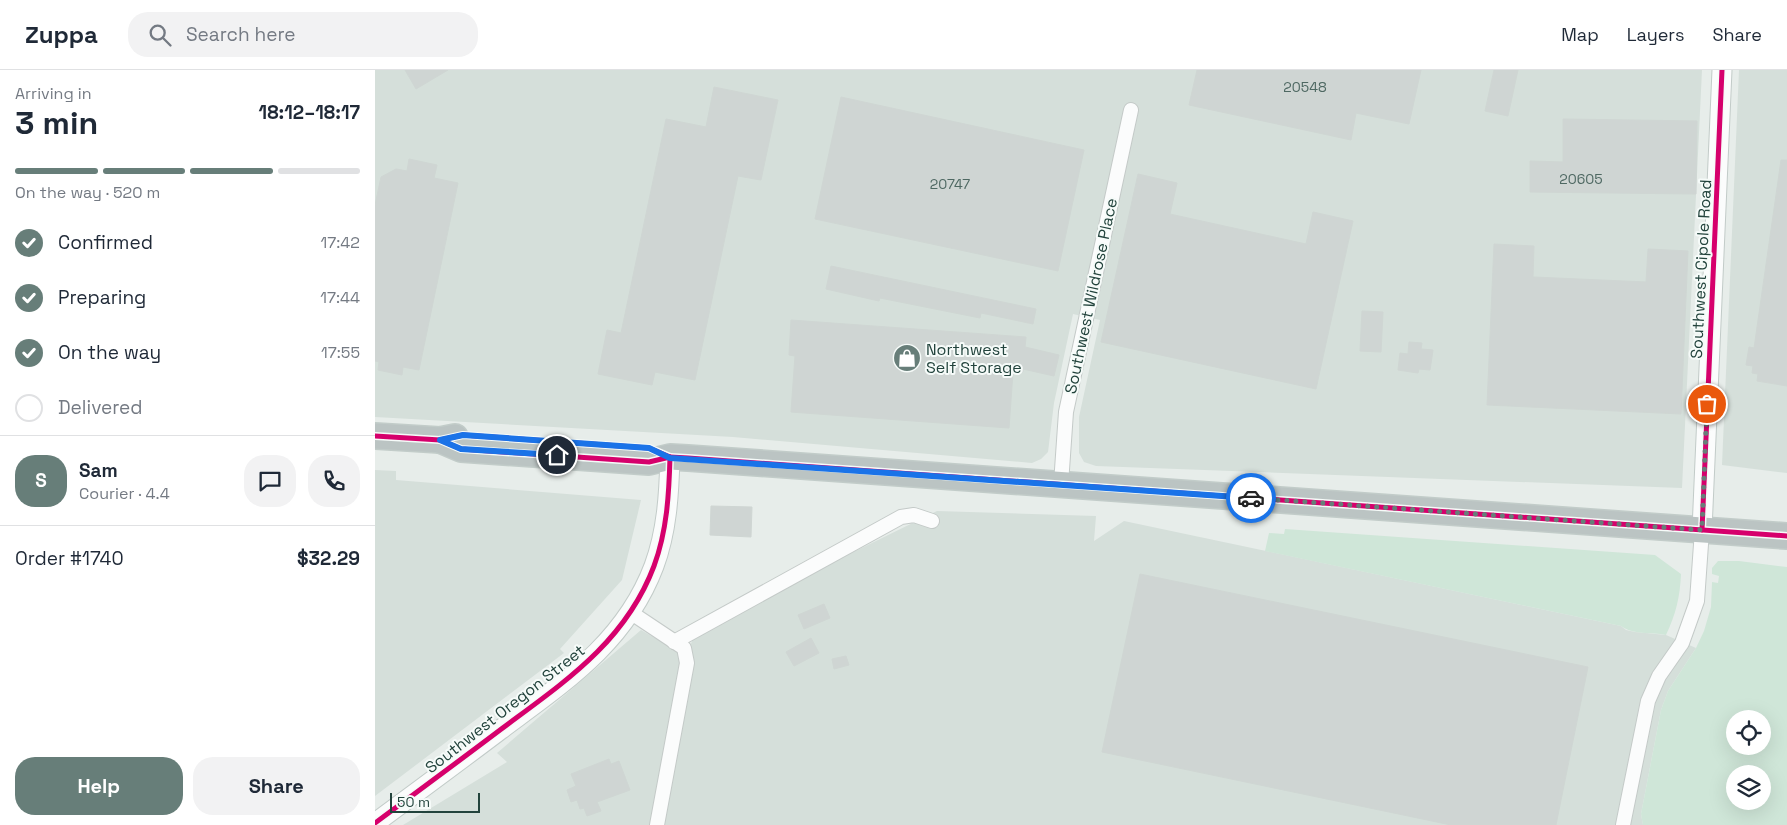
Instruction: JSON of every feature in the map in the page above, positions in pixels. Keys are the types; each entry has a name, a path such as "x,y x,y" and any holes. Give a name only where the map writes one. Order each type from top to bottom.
{"highway":[{"path":"375,436 440,440 461,449 649,462 670,458 1787,536"}],"main road":[{"name":"Southwest Cipole Road","path":"1702,530 1722,70"},
{"name":"Southwest Oregon Street","path":"375,823 580,670 618,631 654,566 663,536 669,495 670,458"}],"street":[{"name":"Southwest Wildrose Place","path":"1061,484 1066,412 1131,110"},
{"path":"674,642 901,517 914,515 932,521"},
{"path":"1623,825 1648,701 1659,676 1681,643 1697,601 1702,530"},
{"path":"630,612 684,648 687,663 657,825"}],"shaded area":[{"path":"375,70 1702,70 1682,488 1096,466 1084,462 1079,453 1079,417 1100,320 1073,314 1054,403 1048,452 1041,459 1032,463 733,437 375,417"},
{"path":"1739,70 1787,70 1787,473 1722,465"},
{"path":"375,470 396,471 396,480 641,500 622,580 560,649 564,653 375,796"},
{"path":"937,511 1096,516 1094,541 1124,521 1621,626 1626,630 1635,632 1666,635 1696,648 1668,691 1661,710 1641,814 1643,825 403,825 507,762 497,753 641,630 686,656 697,629"}],"green space":[{"path":"1285,529 1655,555 1681,574 1680,590 1675,613 1666,635 1637,632 1621,626 1265,551 1269,533 1284,534"},
{"path":"1718,561 1739,561 1787,567 1787,825 1643,825 1641,814 1661,710 1668,691 1696,648 1704,631 1711,607 1712,582 1718,583 1719,576 1712,574 1712,568"}],"building":[{"path":"405,70 448,70 416,89"},
{"path":"1197,70 1421,70 1409,124 1356,113 1351,140 1189,105"},
{"path":"1494,70 1518,70 1508,116 1485,111"},
{"path":"714,87 778,100 761,180 738,176 695,380 655,372 652,385 598,374 607,330 621,333 666,119 706,127"},
{"path":"841,97 1084,150 1058,271 815,219"},
{"path":"1563,119 1697,121 1696,194 1530,192 1530,161 1563,162"},
{"path":"409,159 437,165 434,178 458,183 419,370 403,367 402,375 378,370 379,362 375,361 375,205 381,177 396,169 407,171"},
{"path":"1781,160 1787,160 1787,386 1757,381 1758,374 1752,373 1753,366 1746,365 1749,347 1754,348"},
{"path":"1138,174 1177,183 1170,214 1306,244 1313,212 1353,221 1316,389 1101,342"},
{"path":"1494,244 1534,246 1533,277 1646,282 1648,249 1688,251 1681,414 1487,405"},
{"path":"831,266 1036,309 1033,324 981,313 980,318 880,298 879,301 826,289"},
{"path":"1362,311 1383,312 1381,352 1360,351"},
{"path":"791,320 1026,337 1025,347 1059,355 1054,376 1023,369 1023,372 1013,372 1009,428 791,412 795,356 789,355"},
{"path":"1409,342 1422,343 1421,349 1433,350 1430,370 1419,369 1418,373 1398,370 1400,353 1408,354"},
{"path":"711,506 752,507 751,537 710,535"},
{"path":"1140,574 1588,667 1556,825 1451,825 1102,752"},
{"path":"824,604 830,618 804,629 798,615"},
{"path":"811,638 819,653 794,666 786,652"},
{"path":"846,656 849,665 834,669 832,659"},
{"path":"609,759 611,764 619,761 630,790 597,802 601,811 587,816 584,808 580,809 577,800 571,802 567,790 576,786 571,774"}],"cycle path":[{"path":"1702,530 1722,70"},
{"path":"375,436 440,440 463,435 649,448 670,457"},
{"path":"440,440 461,449 649,462 670,457 688,458 1787,536"},
{"path":"375,823 569,678 590,659 627,618 642,593 654,566 662,539 668,499 670,457"}],"way so far":[{"path":"1251,498 1702,530 1707,404"}],"place":[{"name":"Northwest Self Storage","path":"907,358"}],"route":[{"path":"557,455 461,449 440,440 463,435 649,448 670,458 767,463 1251,498"}]}
